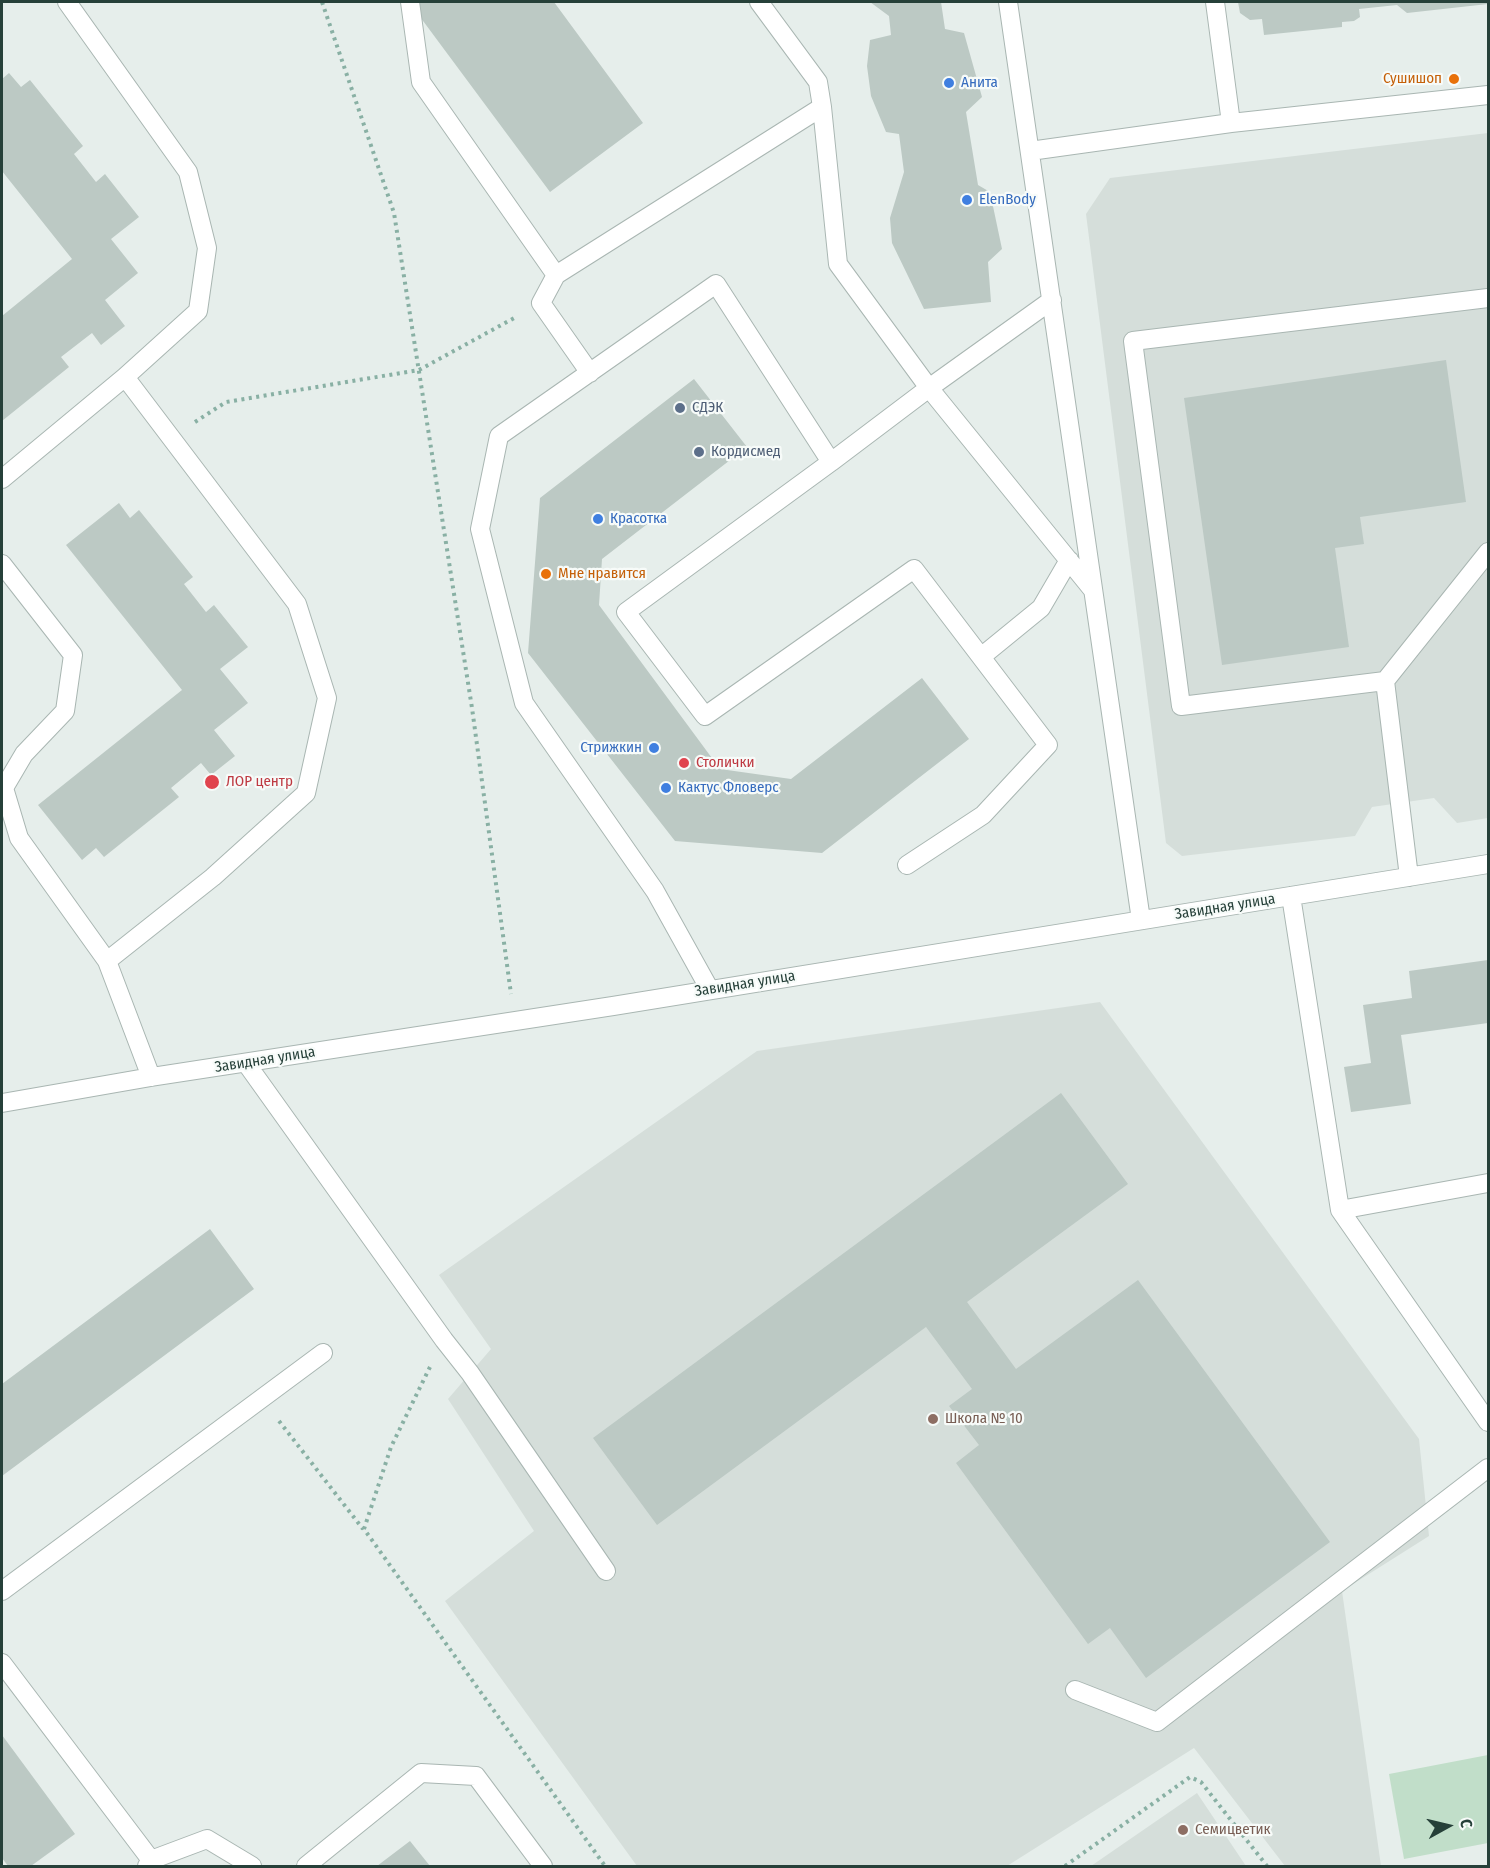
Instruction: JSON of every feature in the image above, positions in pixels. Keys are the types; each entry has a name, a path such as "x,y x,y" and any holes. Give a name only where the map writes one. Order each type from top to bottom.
{"street":[{"path":"2,479 125,377 198,311 207,248 188,172 67,2"},
{"path":"410,2 421,82 556,275"},
{"path":"759,2 818,82 838,264 930,388 1093,590"},
{"path":"1008,2 1141,920"},
{"path":"1215,2 1231,123"},
{"path":"1030,151 1231,123 1488,95"},
{"path":"590,373 541,303 556,275 822,107"},
{"path":"710,990 656,891 524,703 480,530 499,435 716,284 831,462"},
{"path":"907,865 983,815 1048,746 914,570 705,716 626,612 1052,300"},
{"path":"1488,302 1133,341 1181,706 1385,681 1488,552"},
{"path":"106,961 213,877 306,793 327,698 297,604 125,377"},
{"path":"981,657 1041,608 1069,560"},
{"path":"2,564 73,655 65,711 24,754 4,788 19,838 106,961 151,1077"},
{"path":"1385,681 1409,877"},
{"name":"Завидная улица","path":"2,1103 151,1077 710,990 1488,864"},
{"path":"1291,896 1340,1210 1488,1422"},
{"path":"246,1062 444,1340 470,1373 606,1571"},
{"path":"1340,1210 1488,1184"},
{"path":"2,1591 323,1353"},
{"path":"1075,1690 1157,1722 1488,1468"},
{"path":"2,1663 149,1863 207,1839 252,1866"},
{"path":"306,1866 421,1773 476,1776 543,1866"}],"path":[{"path":"322,2 394,213 472,708 515,1021"},
{"path":"171,437 226,402 419,370 541,303"},
{"path":"364,1529 391,1447 444,1340"},
{"path":"261,1399 364,1529 605,1866"},
{"path":"1065,1866 1190,1777 1201,1782 1267,1866"}],"shaded area":[{"path":"1488,133 1488,818 1457,823 1434,798 1372,807 1355,836 1182,856 1166,843 1086,214 1110,178"},
{"name":"Школа № 10","path":"1100,1002 1419,1439 1429,1536 1342,1591 1381,1866 1285,1866 1194,1748 1007,1866 637,1866 445,1601 534,1531 448,1399 491,1349 439,1275 757,1051"},
{"name":"Семицветик","path":"1197,1793 1246,1866 1091,1866"}],"green space":[{"path":"1488,1755 1488,1843 1404,1859 1389,1774"}],"building":[{"path":"409,2 554,2 643,123 550,192"},
{"path":"870,2 941,2 945,29 964,33 982,97 966,112 978,185 990,192 1002,249 988,262 991,302 924,309 892,243 890,218 904,172 899,134 886,132 871,96 867,66 870,40 891,35 889,16"},
{"path":"1238,2 1488,2 1488,4 1407,13 1397,5 1359,9 1360,17 1354,21 1342,22 1342,27 1264,35 1262,19 1250,20 1240,13"},
{"path":"9,73 21,87 30,80 83,146 74,154 96,182 105,174 139,217 111,239 138,273 105,300 125,326 101,345 92,333 61,357 69,367 2,421 2,316 72,259 2,171 2,79"},
{"path":"1446,360 1466,502 1360,517 1364,544 1335,548 1349,647 1222,665 1184,398"},
{"path":"694,379 747,447 602,559 599,605 720,769 791,779 922,678 969,739 822,853 675,841 528,653 540,498"},
{"path":"119,503 130,518 139,510 193,577 184,584 206,612 214,605 248,647 220,669 248,703 214,730 235,756 211,775 201,763 171,788 179,797 104,857 96,848 82,860 38,805 182,690 66,545"},
{"path":"1488,960 1488,1023 1401,1035 1411,1104 1351,1112 1344,1067 1371,1063 1363,1005 1412,998 1409,971"},
{"path":"1061,1093 1128,1184 967,1302 1016,1369 1138,1280 1330,1542 1146,1678 1110,1628 1088,1644 956,1463 979,1445 949,1406 972,1389 926,1327 657,1525 593,1438"},
{"path":"210,1229 254,1289 2,1476 2,1384"},
{"path":"2,1735 75,1834 31,1866 8,1866 2,1858"},
{"path":"410,1841 430,1866 377,1866"}],"place":[{"name":"Сушишоп","path":"1454,79"},
{"name":"Анита","path":"949,83"},
{"name":"ElenBody","path":"967,200"},
{"name":"СДЭК","path":"680,408"},
{"name":"Кордисмед","path":"699,452"},
{"name":"Красотка","path":"598,519"},
{"name":"Мне нравится","path":"546,574"},
{"name":"Стрижкин","path":"654,748"},
{"name":"Столички","path":"684,763"},
{"name":"ЛОР центр","path":"212,782"},
{"name":"Кактус Фловерс","path":"666,788"},
{"name":"Школа № 10","path":"933,1419"},
{"name":"Семицветик","path":"1183,1830"}]}
